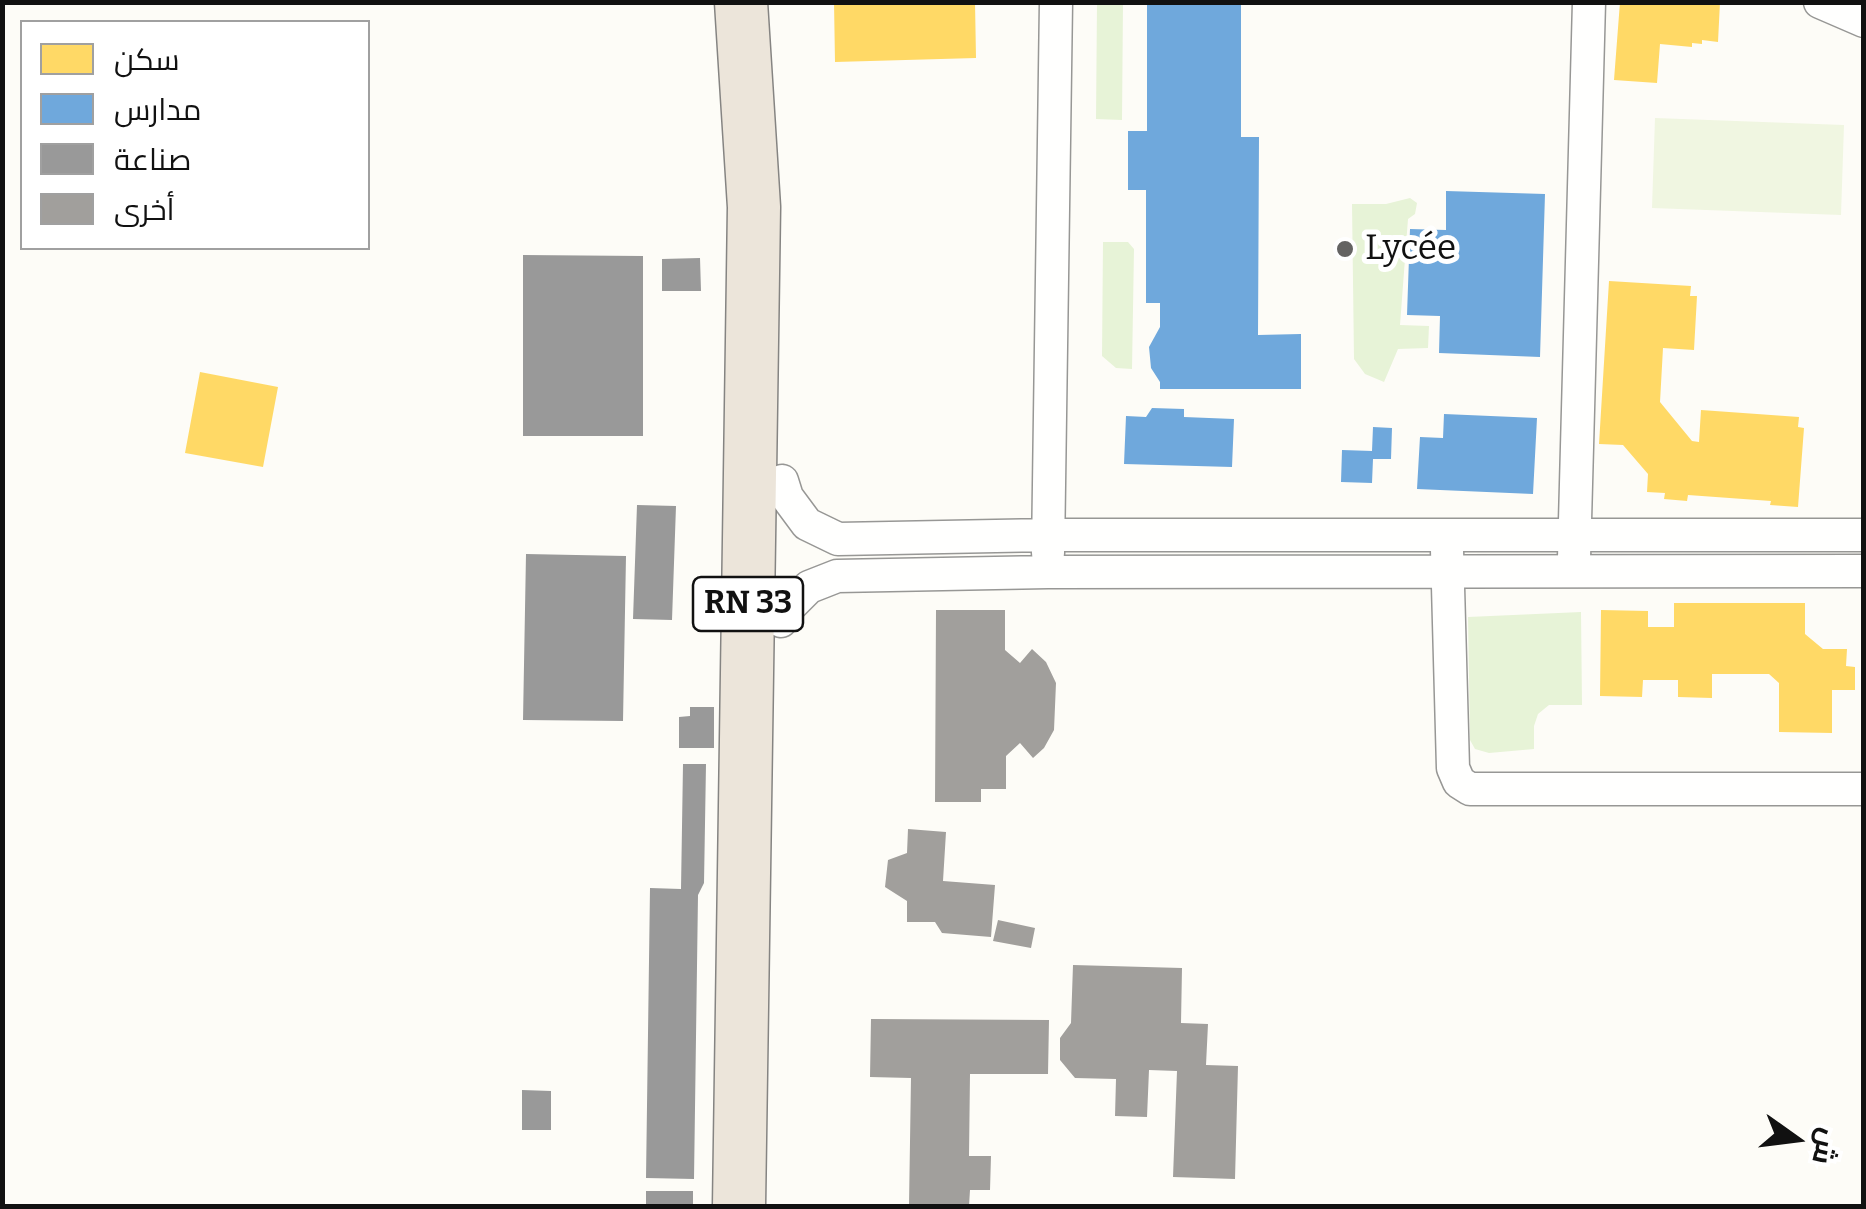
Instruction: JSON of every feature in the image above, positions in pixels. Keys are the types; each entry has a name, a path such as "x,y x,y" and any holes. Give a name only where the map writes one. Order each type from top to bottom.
{"highway":[{"name":"RN 33","path":"739,1206 754,207 741,2"},
{"name":"RN 33","path":"765,2 778,192 782,481 775,1206"}],"street":[{"path":"1048,572 1056,2"},
{"path":"1574,570 1590,2"},
{"path":"1820,2 1864,22"},
{"path":"782,481 786,497 807,524 838,538 1864,535"},
{"path":"1447,535 1453,768 1459,782 1470,789 1864,789"},
{"path":"781,621 809,586 837,576 1864,571"}],"green space":[{"path":"1097,3 1123,3 1122,120 1096,119"},
{"path":"1655,118 1844,125 1841,215 1652,208"},
{"path":"1410,198 1417,203 1415,214 1408,219 1400,325 1429,326 1428,348 1398,349 1384,382 1365,374 1354,359 1352,204 1386,204"},
{"path":"1103,242 1128,242 1134,249 1132,369 1116,368 1102,356"},
{"path":"1581,612 1582,705 1549,705 1538,714 1534,749 1489,753 1475,749 1470,740 1468,617"}],"building: سكن":[{"path":"834,2 975,2 976,58 835,62"},
{"path":"1620,2 1720,2 1718,42 1702,40 1702,44 1692,43 1692,47 1660,44 1657,83 1614,80"},
{"path":"1609,281 1691,286 1690,296 1697,296 1694,350 1663,348 1660,402 1692,441 1699,442 1701,410 1799,417 1798,427 1804,428 1798,507 1770,505 1771,501 1688,495 1687,501 1664,499 1665,493 1647,492 1648,474 1623,445 1599,444"},
{"path":"200,372 278,387 263,467 185,453"},
{"path":"1674,603 1805,603 1805,634 1823,649 1847,649 1846,666 1855,667 1855,690 1832,690 1832,733 1779,732 1779,683 1769,674 1712,674 1712,698 1678,697 1678,680 1643,680 1642,697 1600,696 1601,610 1648,611 1648,627 1674,627"}],"building: مدارس":[{"path":"1147,2 1241,2 1241,137 1259,137 1258,335 1301,334 1301,389 1160,389 1151,368 1149,347 1160,327 1160,303 1146,303 1146,190 1128,190 1128,131 1147,131"},
{"path":"1446,191 1545,194 1540,357 1439,353 1440,316 1407,315 1410,229 1446,230"},
{"path":"1152,408 1184,409 1184,417 1234,419 1232,467 1124,464 1126,416 1146,417"},
{"path":"1444,414 1537,418 1533,494 1417,489 1420,437 1443,438"},
{"path":"1373,427 1392,428 1391,459 1373,459 1372,483 1341,482 1342,450 1372,451"}],"building: صناعة":[{"path":"523,255 643,256 643,436 523,436"},
{"path":"700,258 701,291 662,291 662,259"},
{"path":"637,505 676,506 672,620 633,619"},
{"path":"526,554 626,556 623,721 523,720"},
{"path":"690,707 714,707 714,748 679,748 679,717 690,716"},
{"path":"683,764 706,764 704,883 698,895 694,1179 646,1178 650,888 681,889"},
{"path":"522,1090 551,1091 551,1130 522,1130"},
{"path":"646,1191 693,1191 693,1206 646,1206"}],"building: أخرى":[{"path":"936,610 1005,610 1005,650 1020,663 1032,649 1046,662 1056,683 1054,730 1044,748 1033,758 1020,743 1006,756 1006,789 981,789 981,802 935,802"},
{"path":"908,829 946,832 943,881 995,885 991,937 942,933 935,922 907,922 907,901 885,887 888,860 907,853"},
{"path":"998,920 1035,928 1031,948 993,941"},
{"path":"1073,965 1182,968 1181,1023 1208,1024 1206,1065 1238,1066 1235,1179 1173,1177 1177,1071 1149,1070 1147,1117 1115,1116 1116,1079 1075,1078 1060,1060 1060,1038 1071,1023"},
{"path":"871,1019 1049,1020 1048,1074 970,1074 969,1156 991,1156 990,1190 970,1190 969,1206 909,1206 911,1078 870,1077"}],"place":[{"name":"Lycée","path":"1345,249"}]}
